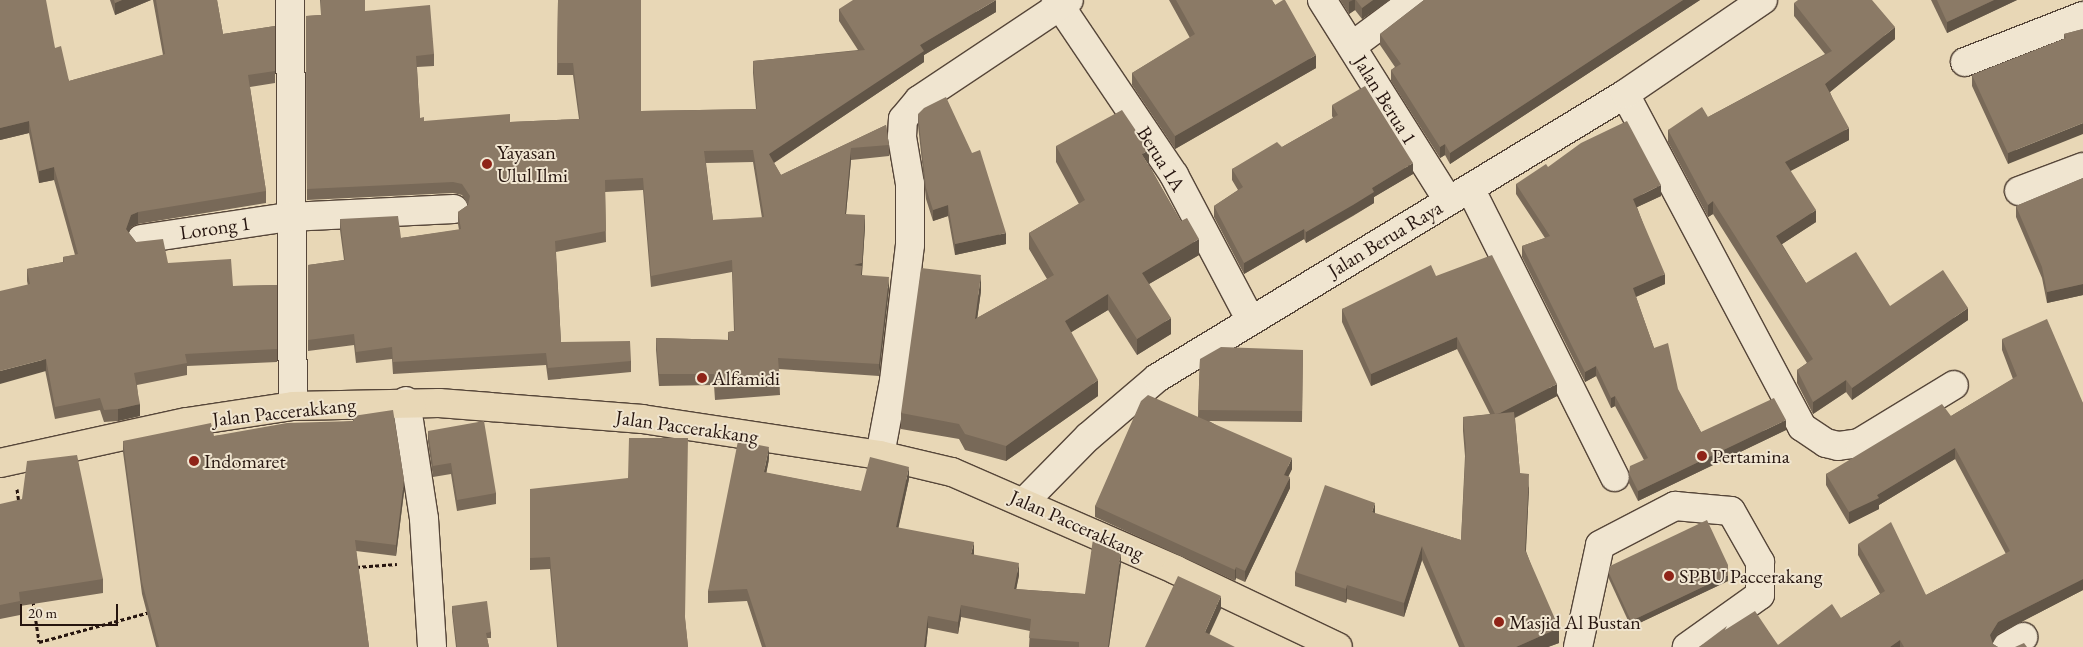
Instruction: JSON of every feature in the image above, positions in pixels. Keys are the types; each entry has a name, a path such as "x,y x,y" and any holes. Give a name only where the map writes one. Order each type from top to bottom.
{"main road":[{"name":"Jalan Paccerakkang","path":"6,461 187,422 293,406 406,402 642,419 880,455 952,472 1025,501 1338,647"}],"street":[{"path":"290,0 289,217 293,406"},
{"name":"Jalan Berua 1","path":"1322,0 1352,46 1459,195 1614,478"},
{"path":"1352,46 1414,0"},
{"name":"Jalan Berua Raya","path":"1025,501 1088,437 1137,394 1250,319 1626,94 1763,0"},
{"path":"880,455 894,381 910,245 910,184 902,137 903,119 919,100 1062,2"},
{"name":"Berua 1A","path":"1062,2 1174,176 1250,319"},
{"path":"1965,62 2083,16"},
{"path":"1626,94 1802,427 1826,443 1838,446 1858,443 1954,386"},
{"path":"2019,192 2083,167"},
{"name":"Lorong 1","path":"141,239 289,217 454,209"},
{"path":"406,402 420,480 432,647"},
{"path":"1578,647 1600,545 1675,506 1731,511 1760,562 1760,595 1687,647"}],"path":[{"path":"6,461 19,507"},
{"path":"350,567 427,563"},
{"path":"32,594 39,642 152,611"}],"building":[{"path":"0,0 46,0 55,48 61,46 69,81 165,54 156,0 217,0 223,34 275,26 275,71 248,75 266,191 138,212 131,215 126,229 136,242 163,239 168,263 231,259 233,286 277,285 277,349 185,354 187,363 134,373 140,404 118,409 104,410 100,398 55,407 46,359 0,371 0,291 30,284 27,269 64,262 63,257 78,254 54,167 39,171 29,121 0,128"},
{"path":"321,0 365,0 365,11 430,5 434,54 416,56 420,118 424,117 424,121 510,114 510,122 580,119 573,63 557,63 558,0 641,0 641,111 757,109 753,61 865,50 839,9 853,0 996,0 920,45 924,51 769,154 781,175 886,125 889,145 851,148 845,214 865,215 862,263 853,265 862,266 861,275 889,277 879,364 778,358 780,383 715,388 714,374 659,374 656,338 729,340 728,332 735,331 732,260 651,276 643,178 605,180 606,231 555,241 561,342 630,341 631,361 548,368 546,353 393,362 392,347 356,352 354,334 308,340 308,265 345,260 340,219 398,216 401,238 461,229 458,212 468,205 470,196 462,184 453,182 307,189 306,16 321,15","holes":["753,150 764,217 713,220 704,151"]},
{"path":"1176,0 1272,0 1275,5 1285,0 1316,55 1175,136 1132,73 1195,34"},
{"path":"1356,0 1373,0 1362,8"},
{"path":"1424,0 1683,0 1450,153 1445,144 1440,147 1391,70 1401,64 1380,34"},
{"path":"1798,0 1872,0 1895,27 1825,84 1849,128 1785,162 1816,210 1776,236 1806,283 1856,252 1890,306 1943,270 1968,308 1852,388 1846,380 1813,402 1797,370 1813,359 1713,201 1708,205 1668,130 1702,107 1708,117 1832,51 1794,3"},
{"path":"1937,0 1994,0 1947,22"},
{"path":"2083,29 2083,123 2008,153 1972,75 2066,38 2064,34"},
{"path":"1365,86 1413,163 1372,188 1374,192 1353,205 1306,232 1304,229 1244,263 1214,206 1243,187 1232,169 1277,142 1282,147 1338,115 1332,105"},
{"path":"946,97 972,153 980,150 1006,233 955,244 948,205 933,210 926,188 918,114 924,108"},
{"path":"1122,110 1149,150 1142,154 1181,221 1187,218 1199,239 1142,273 1171,318 1137,339 1108,294 1065,321 1098,380 1006,446 965,434 959,424 901,413 921,268 981,275 975,319 1054,275 1029,233 1085,200 1056,146"},
{"path":"1627,121 1661,185 1633,199 1665,274 1633,288 1654,348 1668,343 1678,389 1701,432 1774,398 1786,420 1638,491 1629,473 1630,466 1648,458 1615,396 1611,398 1596,366 1585,372 1522,246 1550,236 1516,184 1546,164 1548,167 1581,143"},
{"path":"2083,178 2083,284 2047,292 2042,267 2016,206"},
{"path":"1492,255 1557,384 1495,414 1457,337 1371,374 1342,309 1431,265 1436,276"},
{"path":"2047,319 2083,403 2083,579 1998,622 1990,635 1993,644 1998,647 1904,647 1900,640 1890,647 1699,647 1727,626 1725,630 1755,611 1778,645 1832,604 1841,618 1885,591 1858,544 1891,522 1926,595 2010,551 1955,448 1877,495 1879,498 1849,512 1826,474 1942,404 1951,416 2017,376 2002,339"},
{"path":"1221,347 1303,350 1302,411 1198,410 1200,359"},
{"path":"1148,395 1292,458 1284,475 1290,477 1245,571 1236,567 1235,570 1095,506 1141,401"},
{"path":"393,410 404,480 396,545 355,540 369,647 159,647 142,582 123,441 211,423 214,436 287,423 354,421 353,416"},
{"path":"1514,412 1520,473 1529,474 1525,550 1559,628 1516,647 1465,647 1422,546 1404,603 1347,585 1346,589 1295,572 1325,485 1375,503 1372,512 1461,540 1466,448 1463,417"},
{"path":"484,421 496,493 457,500 451,463 433,466 428,431"},
{"path":"629,438 688,438 685,617 688,647 558,647 550,557 530,558 530,489 628,478"},
{"path":"738,441 769,447 764,472 861,491 870,457 909,467 896,527 974,542 971,554 1019,563 1014,589 1085,594 1093,539 1121,551 1108,647 1079,647 1079,642 1029,638 1031,619 961,605 958,622 928,616 924,647 766,647 747,589 708,591"},
{"path":"77,455 103,579 19,592 20,601 0,605 0,504 22,499 27,461"},
{"name":"SPBU Paccerakang","path":"1707,520 1728,565 1728,575 1631,621 1609,573 1610,566"},
{"path":"1178,576 1221,596 1205,632 1235,647 1145,647"},
{"path":"487,601 491,632 486,633 489,647 457,647 452,606"},
{"path":"2024,643 2027,647 2015,647"}],"place":[{"name":"Yayasan Ulul Ilmi","path":"487,164"},
{"name":"Alfamidi","path":"702,378"},
{"name":"Pertamina","path":"1702,456"},
{"name":"Indomaret","path":"194,461"},
{"name":"SPBU Paccerakang","path":"1669,576"},
{"name":"Masjid Al Bustan","path":"1499,622"}]}
